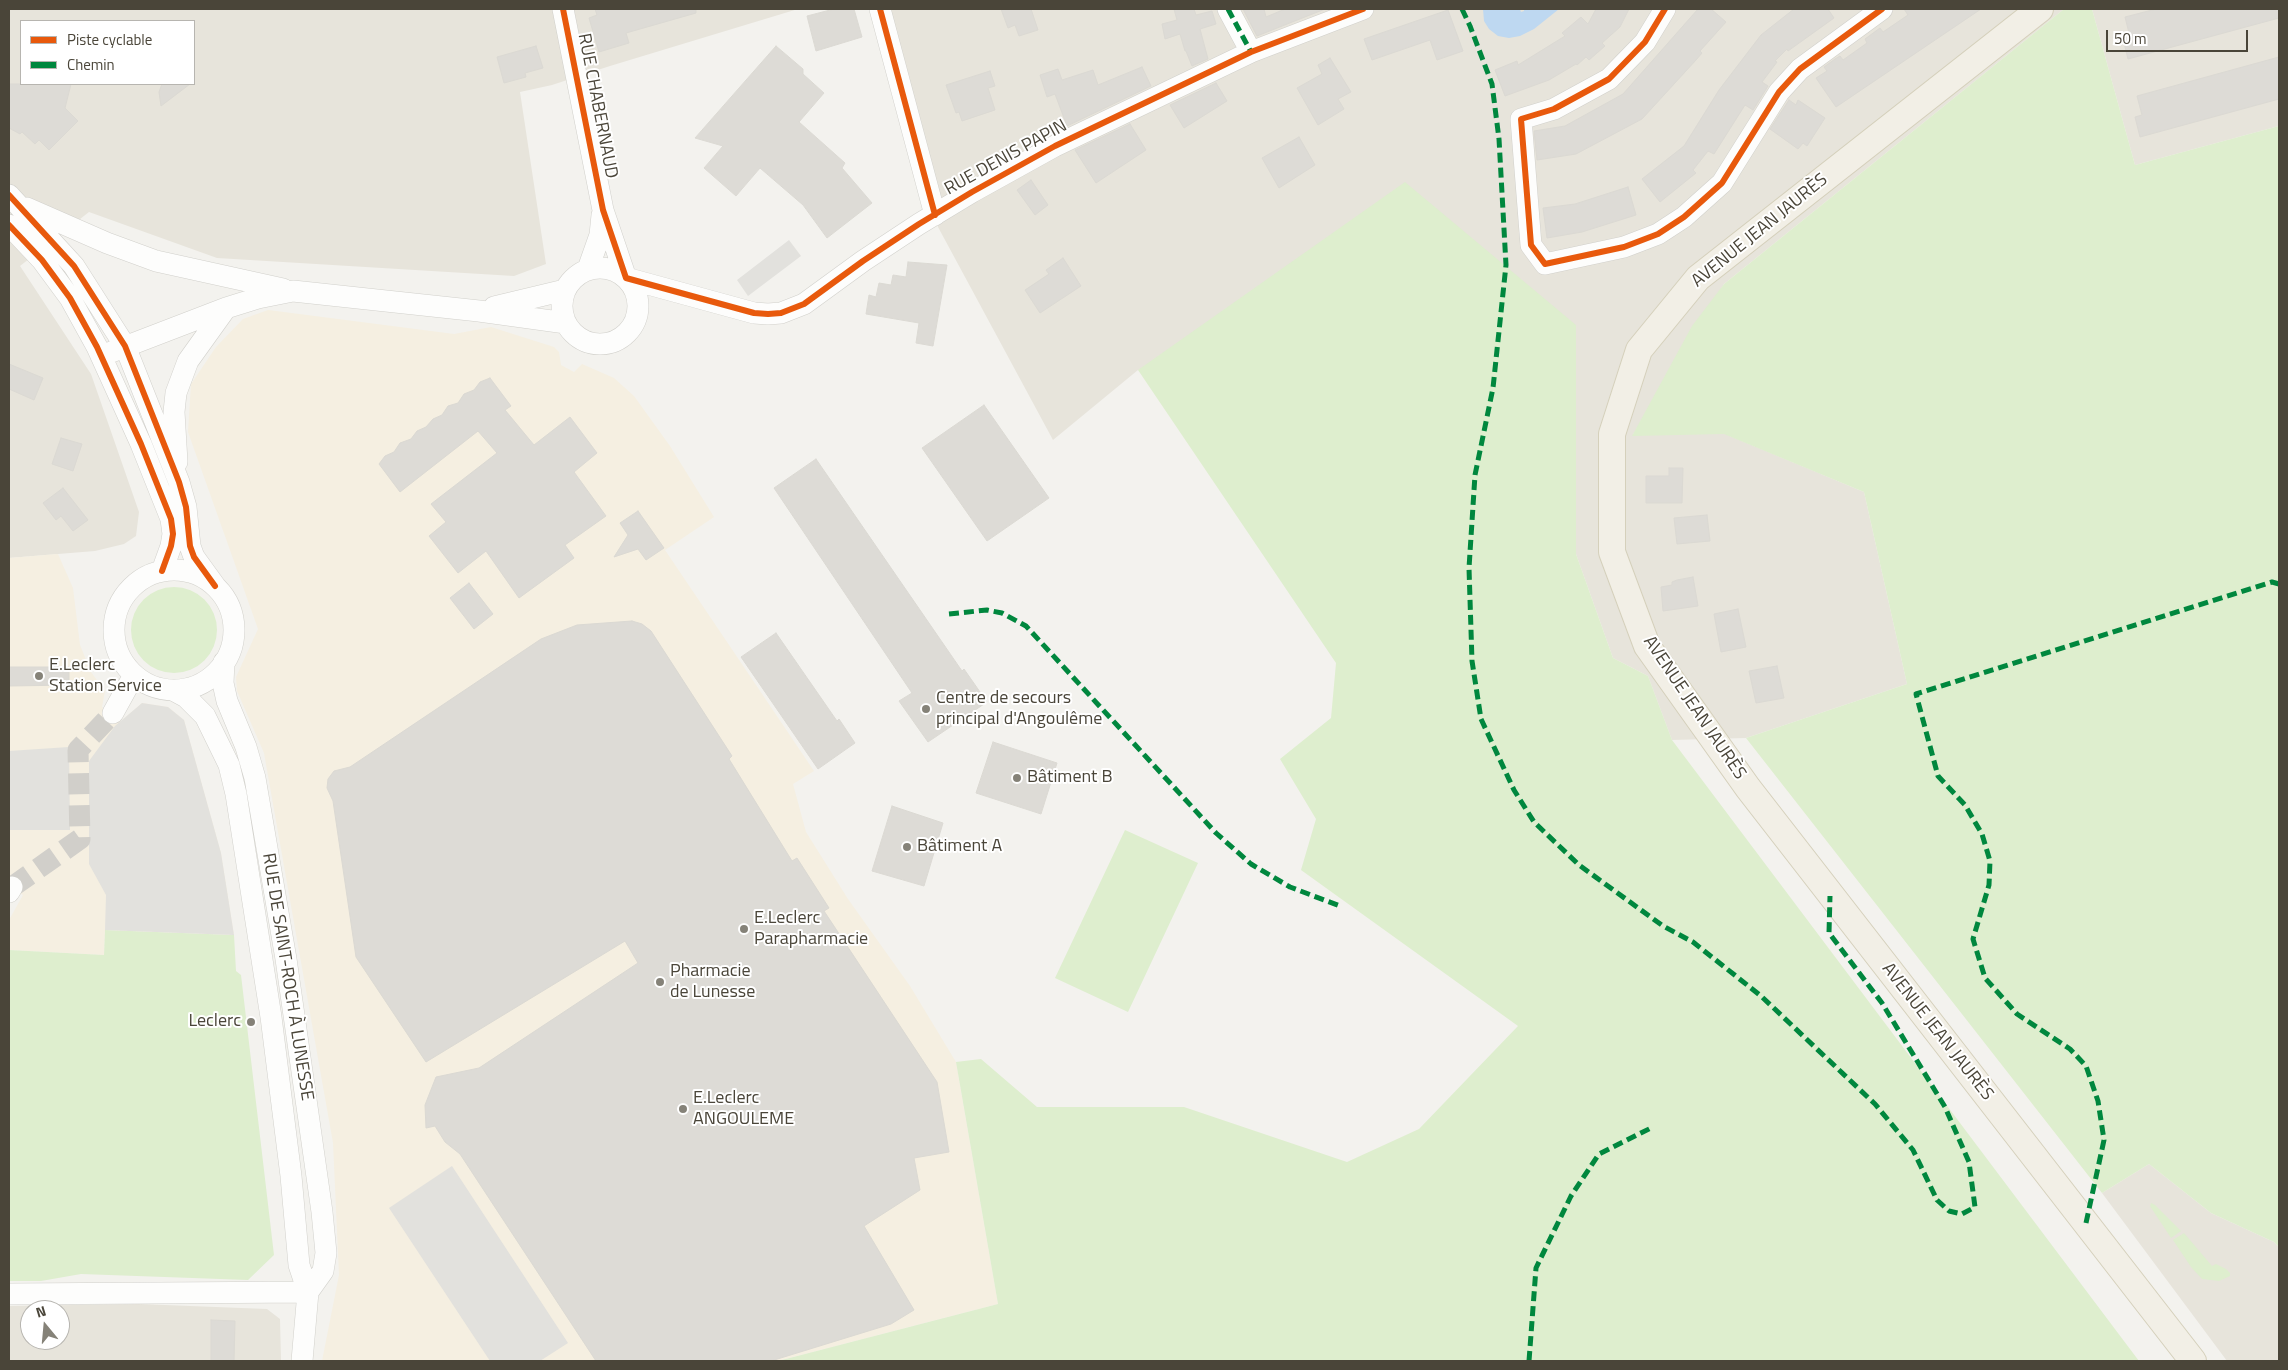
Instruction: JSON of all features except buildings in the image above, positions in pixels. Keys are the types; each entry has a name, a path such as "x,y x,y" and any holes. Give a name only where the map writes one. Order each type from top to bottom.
{"main road":[{"name":"AVENUE JEAN JAURÈS","path":"2040,9 1698,278 1639,350 1612,434 1612,552 1647,646 1748,788 2194,1361"}],"street":[{"name":"RUE CHABERNAUD","path":"563,9 603,210"},
{"path":"880,9 935,215"},
{"path":"1228,9 1251,52"},
{"name":"RUE DENIS PAPIN","path":"626,278 672,289 754,313 781,313 804,304 863,261 935,215 1055,146 1251,52 1363,9"},
{"path":"1665,9 1645,42 1609,79 1554,110 1521,119 1531,245 1545,264 1624,247 1658,234 1684,216 1722,183 1779,92 1800,68 1855,17 1882,9"},
{"path":"14,200 106,242 156,261 293,291 479,311 566,323"},
{"path":"14,200 74,266 125,346 179,482 186,507 188,534 194,558 216,586 227,601 234,619 234,638 224,662 217,672 201,684 182,690 161,689 142,682 126,668 116,650 113,629 117,608 128,591 144,578 162,571 181,570 199,575 216,586"},
{"path":"588,269 600,235 603,210"},
{"path":"603,210 626,278 638,298 638,310 635,321 628,332 618,339 607,343 594,344 583,340 573,333 566,323 562,312 564,290 574,277 588,269 610,268 626,278"},
{"path":"9,226 42,260 70,298 101,356 141,444 171,519 172,546 162,571"},
{"path":"638,310 672,289"},
{"path":"479,311 564,290"},
{"path":"101,356 226,308 258,298 293,291"},
{"path":"179,482 174,412 176,393 188,361 226,308"},
{"name":"RUE DE SAINT-ROCH À LUNESSE","path":"224,662 223,683 227,701 246,747 255,778 286,959 322,1212 326,1253 323,1271 308,1292"},
{"path":"113,713 134,675"},
{"name":"RUE DE SAINT-ROCH À LUNESSE","path":"173,690 186,697 205,716 229,764 236,794 271,1017 291,1176 299,1265 308,1292 302,1361"},
{"path":"9,1294 308,1292"}],"shaded area":[{"path":"9,9 798,9 552,85 520,92 546,264 514,276 217,258 89,212 20,266 91,374 139,512 136,536 124,544 95,551 9,558"},
{"path":"883,9 2064,9 1724,284 1633,435 1723,433 1864,492 1907,684 1746,738 1672,740 1648,676 1613,658 1576,554 1576,325 1138,370 1053,440 938,227"},
{"path":"2092,9 2279,9 2279,126 2135,165"},
{"path":"789,240 801,256 748,296 737,280"},
{"path":"268,310 454,334 491,327 554,347 559,352 561,365 574,372 582,364 614,378 634,396 670,446 714,517 665,550 814,771 793,784 806,832 848,899 910,986 956,1062 998,1304 778,1361 322,1361 339,1275 333,1143 264,753 237,691 236,677 258,629 188,432 191,384 216,347 243,319"},
{"path":"58,554 73,588 80,645 91,672 105,691 102,707 121,721 142,703 168,707 184,720 221,853 234,935 105,930 104,955 9,950 9,920 23,895 9,886 9,558"},
{"path":"142,703 168,707 184,720 221,853 234,935 105,930 106,895 89,864 89,761 115,726"},
{"path":"69,747 70,830 9,830 9,751"},
{"path":"2149,1164 2211,1213 2274,1242 2279,1247 2279,1361 2227,1361 2102,1193"},
{"path":"452,1166 568,1343 540,1361 490,1361 389,1208"},
{"path":"139,1304 267,1309 280,1319 281,1361 9,1361 9,1306 20,1306 20,1350 70,1350 70,1305"}],"green space":[{"path":"2064,9 2092,9 2135,165 2279,126 2279,1247 2274,1242 2211,1213 2149,1164 2102,1193 1746,738 1907,684 1864,492 1724,434 1632,436 1692,326 1724,284"},
{"path":"1405,182 1576,325 1576,554 1613,658 1648,676 1672,740 2139,1361 778,1361 998,1304 956,1062 981,1059 1037,1107 1184,1107 1347,1162 1419,1129 1518,1026 1301,870 1316,819 1280,759 1331,718 1336,663 1138,370"},
{"path":"174,587 190,590 198,594 210,606 214,614 217,630 214,646 210,654 198,666 190,670 174,673 158,670 150,666 138,654 134,646 131,630 134,614 138,606 150,594 158,590"},
{"path":"1125,830 1198,863 1128,1012 1055,978"},
{"path":"105,930 234,935 236,971 241,975 274,1255 248,1280 81,1274 41,1281 9,1281 9,950 104,955"},
{"path":"2151,1203 2181,1231 2171,1238 2150,1206"},
{"path":"2184,1233 2212,1266 2216,1264 2226,1269 2230,1276 2219,1281 2202,1279 2191,1267 2173,1240"}],"water":[{"path":"1483,9 1520,9 1521,12 1524,9 1559,9 1534,29 1520,36 1509,38 1498,36 1489,29 1484,21"}],"tunnel":[{"path":"12,887 80,839 78,750 113,713"}],"marked path":[{"path":"1228,9 1251,52"},
{"path":"1462,9 1492,84 1499,139 1506,265 1493,388 1475,475 1469,568 1472,661 1481,719 1514,790 1534,822 1579,865 1663,926 1693,942 1761,996 1875,1104 1913,1150 1937,1200 1949,1211 1962,1214 1975,1207 1969,1162 1945,1107 1882,1003 1829,933 1830,896"},
{"path":"2086,1223 2104,1140 2098,1101 2086,1066 2070,1049 2017,1014 1985,978 1973,939 1989,885 1990,861 1982,834 1965,805 1938,776 1916,694 2272,582 2279,584"},
{"path":"949,614 987,610 1002,613 1026,626 1216,833 1251,864 1290,887 1340,906"},
{"path":"1529,1361 1536,1268 1571,1196 1599,1154 1653,1127"}],"cycle path":[{"path":"563,9 603,210 626,278 754,313 768,314 781,313 804,304 863,261 919,224 1055,146 1251,52 1363,9"},
{"path":"880,9 935,215"},
{"path":"1665,9 1645,42 1609,79 1554,109 1521,119 1531,245 1545,264 1624,247 1658,234 1684,217 1722,183 1779,92 1800,69 1882,9"},
{"path":"9,195 74,266 125,346 179,482 186,507 190,546 194,557 215,586"},
{"path":"9,225 42,260 70,298 97,347 141,444 171,519 173,534 171,546 162,571"}],"place":[{"name":"E.Leclerc Station Service","path":"39,676"},
{"name":"Centre de secours principal d'Angoulême","path":"926,709"},
{"name":"Bâtiment B","path":"1017,778"},
{"name":"Bâtiment A","path":"907,847"},
{"name":"E.Leclerc Parapharmacie","path":"744,929"},
{"name":"Pharmacie de Lunesse","path":"660,982"},
{"name":"Leclerc","path":"251,1022"},
{"name":"E.Leclerc ANGOULEME","path":"683,1109"}]}
